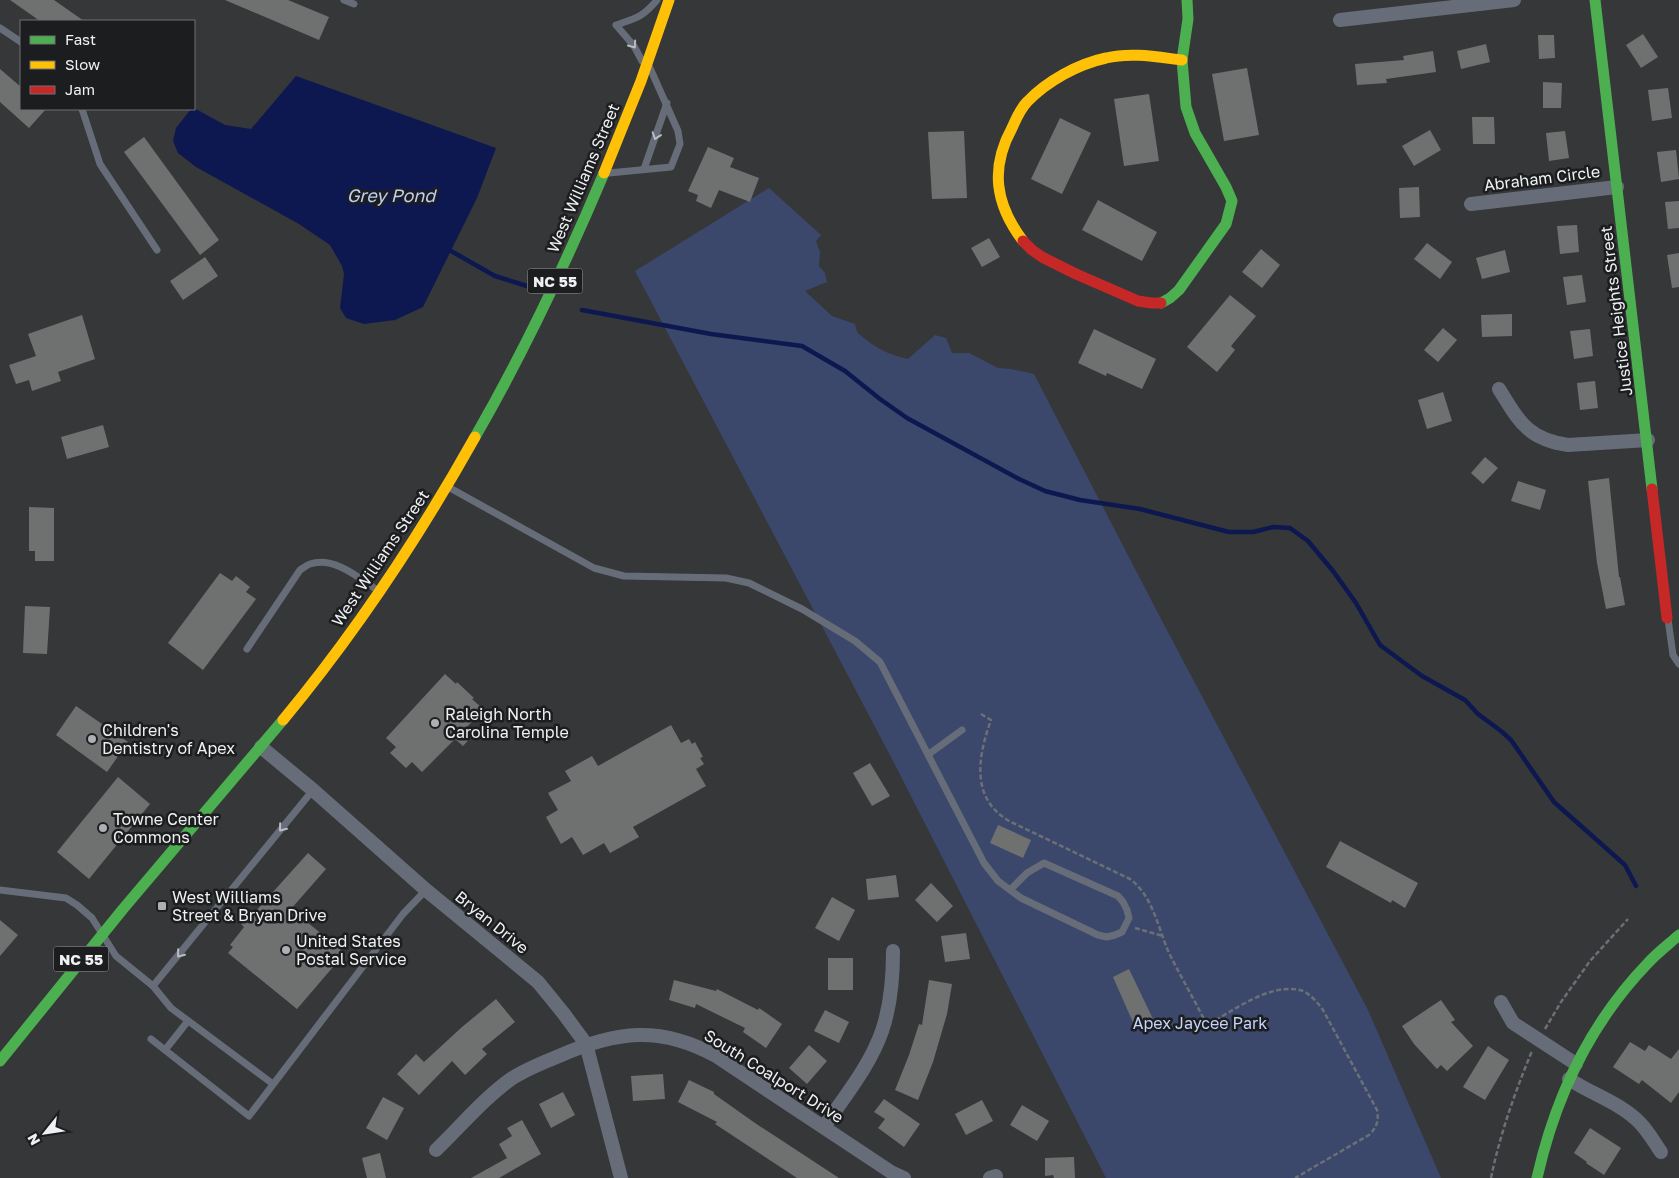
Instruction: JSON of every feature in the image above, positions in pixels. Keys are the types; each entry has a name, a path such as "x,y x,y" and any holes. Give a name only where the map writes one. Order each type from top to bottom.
{"main road":[{"name":"West Williams Street","path":"0,1061 102,934 319,675 379,591 448,486 494,404 572,247 604,174 646,66 668,0"},
{"path":"1182,60 1132,55 1115,56 1098,60 1059,78 1027,102 1022,109 1008,134 998,165 999,185 1004,207 1022,239 1032,250 1046,260 1148,304 1162,303 1172,298 1179,290 1226,224 1232,201 1195,133 1184,95 1182,60 1188,19 1187,0"},
{"name":"Justice Heights Street","path":"1595,0 1648,440 1667,618"},
{"path":"1537,1178 1543,1147 1561,1095 1576,1064 1605,1016 1628,987 1646,965 1679,935"}],"street":[{"path":"1340,20 1514,0"},
{"name":"Abraham Circle","path":"1471,204 1617,187"},
{"path":"1499,389 1520,423 1542,439 1568,444 1648,440"},
{"name":"Bryan Drive","path":"260,747 426,890 538,982 586,1044 621,1178"},
{"path":"824,1127 866,1063 882,1032 892,986 894,951"},
{"path":"1501,1002 1514,1023 1576,1064"},
{"name":"South Coalport Drive","path":"436,1150 494,1094 530,1068 586,1044 624,1036 646,1034 678,1039 716,1056 891,1172 904,1178"},
{"path":"1569,1079 1583,1089 1622,1109 1634,1118 1640,1123 1661,1152"}],"lane":[{"path":"344,0 354,4"},
{"path":"604,174 644,168 671,167 680,144 678,131 654,74 616,25 640,17 657,0"},
{"path":"0,28 20,41"},
{"path":"644,168 667,104"},
{"path":"82,110 100,164 157,250"},
{"path":"448,486 594,568 624,576 726,578 749,583 802,609 855,641 880,662 984,863 998,881 1010,890 1021,898 1098,936 1107,937 1122,932 1129,918 1127,910 1118,896 1044,863 1027,873 1010,890"},
{"path":"247,649 300,570 310,564 320,562 331,564 379,591"},
{"path":"1667,618 1673,655 1679,664"},
{"path":"928,754 962,730"},
{"path":"153,986 312,790"},
{"path":"0,890 66,898 92,918 116,956 153,986 171,1008 273,1084"},
{"path":"151,1039 248,1116 403,914 426,890"},
{"path":"165,1050 188,1021"}],"path":[{"path":"981,714 991,720 979,764 982,785 991,806 999,815 1009,821 1139,885 1145,894 1170,953 1207,1025 1254,998 1288,990 1301,990 1314,998 1323,1010 1376,1110 1378,1120 1369,1136 1295,1178"},
{"path":"1544,1031 1561,1002 1590,961 1628,919"},
{"path":"1134,928 1163,936"},
{"path":"1491,1178 1495,1155 1509,1112 1533,1050"}],"green space":[{"name":"Apex Jaycee Park","path":"769,188 821,235 816,241 820,252 819,266 825,273 827,282 805,291 832,316 855,324 857,332 868,342 887,352 908,359 935,335 946,338 952,353 969,353 998,368 1034,374 1368,1010 1441,1178 1106,1178 893,761 635,271"}],"water":[{"name":"Grey Pond","path":"296,76 496,148 477,198 423,307 395,320 364,324 346,318 340,308 344,274 342,266 330,245 299,224 196,167 178,153 173,141 176,128 190,110 195,109 225,125 251,129"}],"building":[{"path":"10,0 54,0 83,20 39,20"},
{"path":"225,0 288,0 329,17 319,40"},
{"path":"1643,34 1658,57 1641,68 1626,45"},
{"path":"1538,35 1554,35 1555,58 1539,59"},
{"path":"1486,44 1490,62 1461,69 1457,51"},
{"path":"1433,51 1436,72 1386,79 1387,83 1357,85 1355,64 1404,60 1403,56"},
{"path":"1247,68 1259,135 1224,141 1212,74"},
{"path":"0,69 20,86 20,110 45,110 29,128 0,102"},
{"path":"1543,82 1562,83 1561,108 1543,108"},
{"path":"1668,88 1672,118 1652,121 1648,90"},
{"path":"1149,94 1159,161 1124,166 1114,99"},
{"path":"1472,117 1494,117 1495,144 1473,144"},
{"path":"1060,118 1091,133 1062,194 1031,179"},
{"path":"1430,130 1441,150 1414,166 1402,146"},
{"path":"964,131 967,198 932,199 928,132"},
{"path":"1565,131 1569,158 1549,161 1546,133"},
{"path":"144,137 219,240 200,255 124,152"},
{"path":"708,147 734,158 730,167 759,178 750,202 719,190 711,208 696,201 698,195 688,191"},
{"path":"1676,150 1679,179 1661,182 1657,152"},
{"path":"1419,187 1420,217 1400,218 1399,188"},
{"path":"1098,200 1157,232 1142,261 1082,230"},
{"path":"1679,201 1679,228 1668,229 1665,202"},
{"path":"1577,225 1579,252 1560,254 1557,226"},
{"path":"989,238 1000,257 982,267 971,248"},
{"path":"1427,243 1452,262 1440,279 1414,259"},
{"path":"1261,249 1280,265 1262,288 1242,272"},
{"path":"1505,250 1510,272 1482,279 1476,258"},
{"path":"1679,253 1679,287 1672,288 1667,255"},
{"path":"205,257 218,276 183,300 170,281"},
{"path":"1582,275 1586,302 1567,305 1563,277"},
{"path":"1230,295 1256,316 1231,346 1235,350 1217,372 1187,347"},
{"path":"1512,314 1512,336 1482,337 1481,315"},
{"path":"82,315 95,359 58,372 61,381 32,391 29,380 16,384 9,365 36,356 28,334"},
{"path":"1443,328 1457,340 1438,362 1424,350"},
{"path":"1094,329 1156,359 1142,389 1107,373 1106,376 1078,363"},
{"path":"1590,329 1593,356 1574,359 1570,331"},
{"path":"1595,381 1598,408 1580,410 1577,383"},
{"path":"1443,392 1452,421 1427,429 1418,400"},
{"path":"103,425 109,447 67,459 61,437"},
{"path":"1485,457 1498,468 1483,484 1471,473"},
{"path":"1609,478 1619,577 1625,605 1606,609 1597,563 1588,481"},
{"path":"1518,481 1546,490 1540,510 1511,501"},
{"path":"29,507 54,508 54,561 35,561 35,551 29,551"},
{"path":"220,573 232,581 236,576 250,587 246,592 256,599 203,670 168,643"},
{"path":"25,606 50,607 47,654 23,653"},
{"name":"Raleigh North Carolina Temple","path":"445,674 456,684 457,682 483,709 467,727 474,734 463,746 455,739 422,772 412,762 406,768 390,753 396,747 386,738"},
{"name":"Children's Dentistry of Apex","path":"76,706 128,742 107,772 56,735"},
{"path":"671,725 681,743 689,739 692,744 695,742 703,757 700,758 704,764 696,769 706,786 633,827 639,837 610,853 604,843 583,855 572,837 561,844 546,817 558,810 548,793 571,781 565,771 592,756 598,766"},
{"path":"870,763 890,796 872,806 853,773"},
{"name":"Towne Center Commons","path":"118,777 150,804 89,879 57,852"},
{"path":"998,825 1031,840 1023,858 990,843"},
{"path":"1340,841 1418,883 1405,908 1392,900 1391,903 1326,867"},
{"name":"United States Postal Service","path":"308,853 326,869 291,909 345,953 297,1009 228,953 233,947 230,945 244,927 241,924 252,909 255,912"},
{"path":"896,875 899,897 868,900 866,879"},
{"path":"931,883 953,906 937,922 915,900"},
{"path":"832,897 855,910 839,941 815,928"},
{"path":"0,920 18,935 0,956"},
{"path":"966,933 970,959 945,962 941,936"},
{"path":"828,958 853,958 853,990 828,990"},
{"path":"1129,969 1153,1019 1135,1027 1113,977"},
{"path":"674,980 716,991 717,989 758,1010 759,1008 782,1024 766,1048 743,1032 745,1028 696,1004 695,1008 669,1000"},
{"path":"929,980 952,984 947,1014 933,1062 918,1100 895,1090 919,1024 922,1025"},
{"path":"496,999 515,1022 482,1049 487,1054 465,1075 452,1061 419,1095 397,1074 416,1054 424,1062"},
{"path":"1441,1000 1455,1020 1451,1022 1473,1046 1447,1071 1441,1065 1437,1069 1414,1044 1402,1026"},
{"path":"825,1010 849,1022 839,1043 814,1031"},
{"path":"1630,1042 1645,1051 1649,1045 1671,1059 1679,1049 1679,1092 1671,1103 1642,1080 1639,1084 1613,1067"},
{"path":"809,1045 827,1061 807,1084 789,1068"},
{"path":"1488,1046 1509,1060 1485,1100 1463,1087"},
{"path":"663,1074 665,1099 633,1101 631,1076"},
{"path":"689,1080 714,1092 714,1094 755,1123 839,1178 797,1178 715,1124 717,1122 678,1102"},
{"path":"563,1092 575,1115 551,1128 539,1104"},
{"path":"383,1097 404,1108 387,1140 366,1128"},
{"path":"884,1099 920,1124 904,1147 878,1128 885,1119 874,1112"},
{"path":"982,1100 993,1121 966,1135 955,1114"},
{"path":"1022,1105 1049,1121 1037,1141 1010,1125"},
{"path":"522,1120 541,1154 499,1178 471,1178 507,1158 499,1144 512,1136 507,1128"},
{"path":"1590,1128 1621,1148 1604,1175 1574,1153"},
{"path":"380,1153 386,1178 367,1178 362,1158"},
{"path":"1074,1157 1075,1178 1054,1178 1053,1175 1045,1176 1045,1158"}],"waterway":[{"path":"451,251 495,276 527,286"},
{"path":"582,310 711,334 802,346 845,371 907,418 1019,479 1045,491 1080,500 1140,509 1229,532 1253,532 1273,527 1290,528 1308,541 1333,571 1356,603 1380,645 1422,676 1465,700 1478,714 1511,740 1554,802 1625,865 1636,886"}],"traffic: fast":[{"path":"1161,303 1179,290 1226,224 1232,201 1195,133 1186,107 1182,60 1188,19 1187,0"},
{"path":"1595,0 1652,489"},
{"path":"475,437 544,307 604,173"},
{"path":"0,1061 123,909 283,720"},
{"path":"1537,1178 1554,1119 1565,1091 1592,1036 1627,986 1652,959 1679,935"}],"traffic: slow":[{"path":"604,173 641,81 669,0"},
{"path":"1023,241 1006,213 1001,200 998,172 1005,143 1018,114 1025,105 1035,94 1053,80 1095,61 1115,56 1134,55 1182,60"},
{"path":"283,720 336,653 385,583 432,511 475,437"}],"traffic: jam":[{"path":"1023,241 1042,257 1076,274 1138,301 1161,303"},
{"path":"1652,489 1667,618"}],"place":[{"name":"Raleigh North Carolina Temple","path":"435,723"},
{"name":"Children's Dentistry of Apex","path":"92,739"},
{"name":"Towne Center Commons","path":"103,828"},
{"name":"West Williams Street & Bryan Drive","path":"162,906"},
{"name":"United States Postal Service","path":"286,950"}]}
